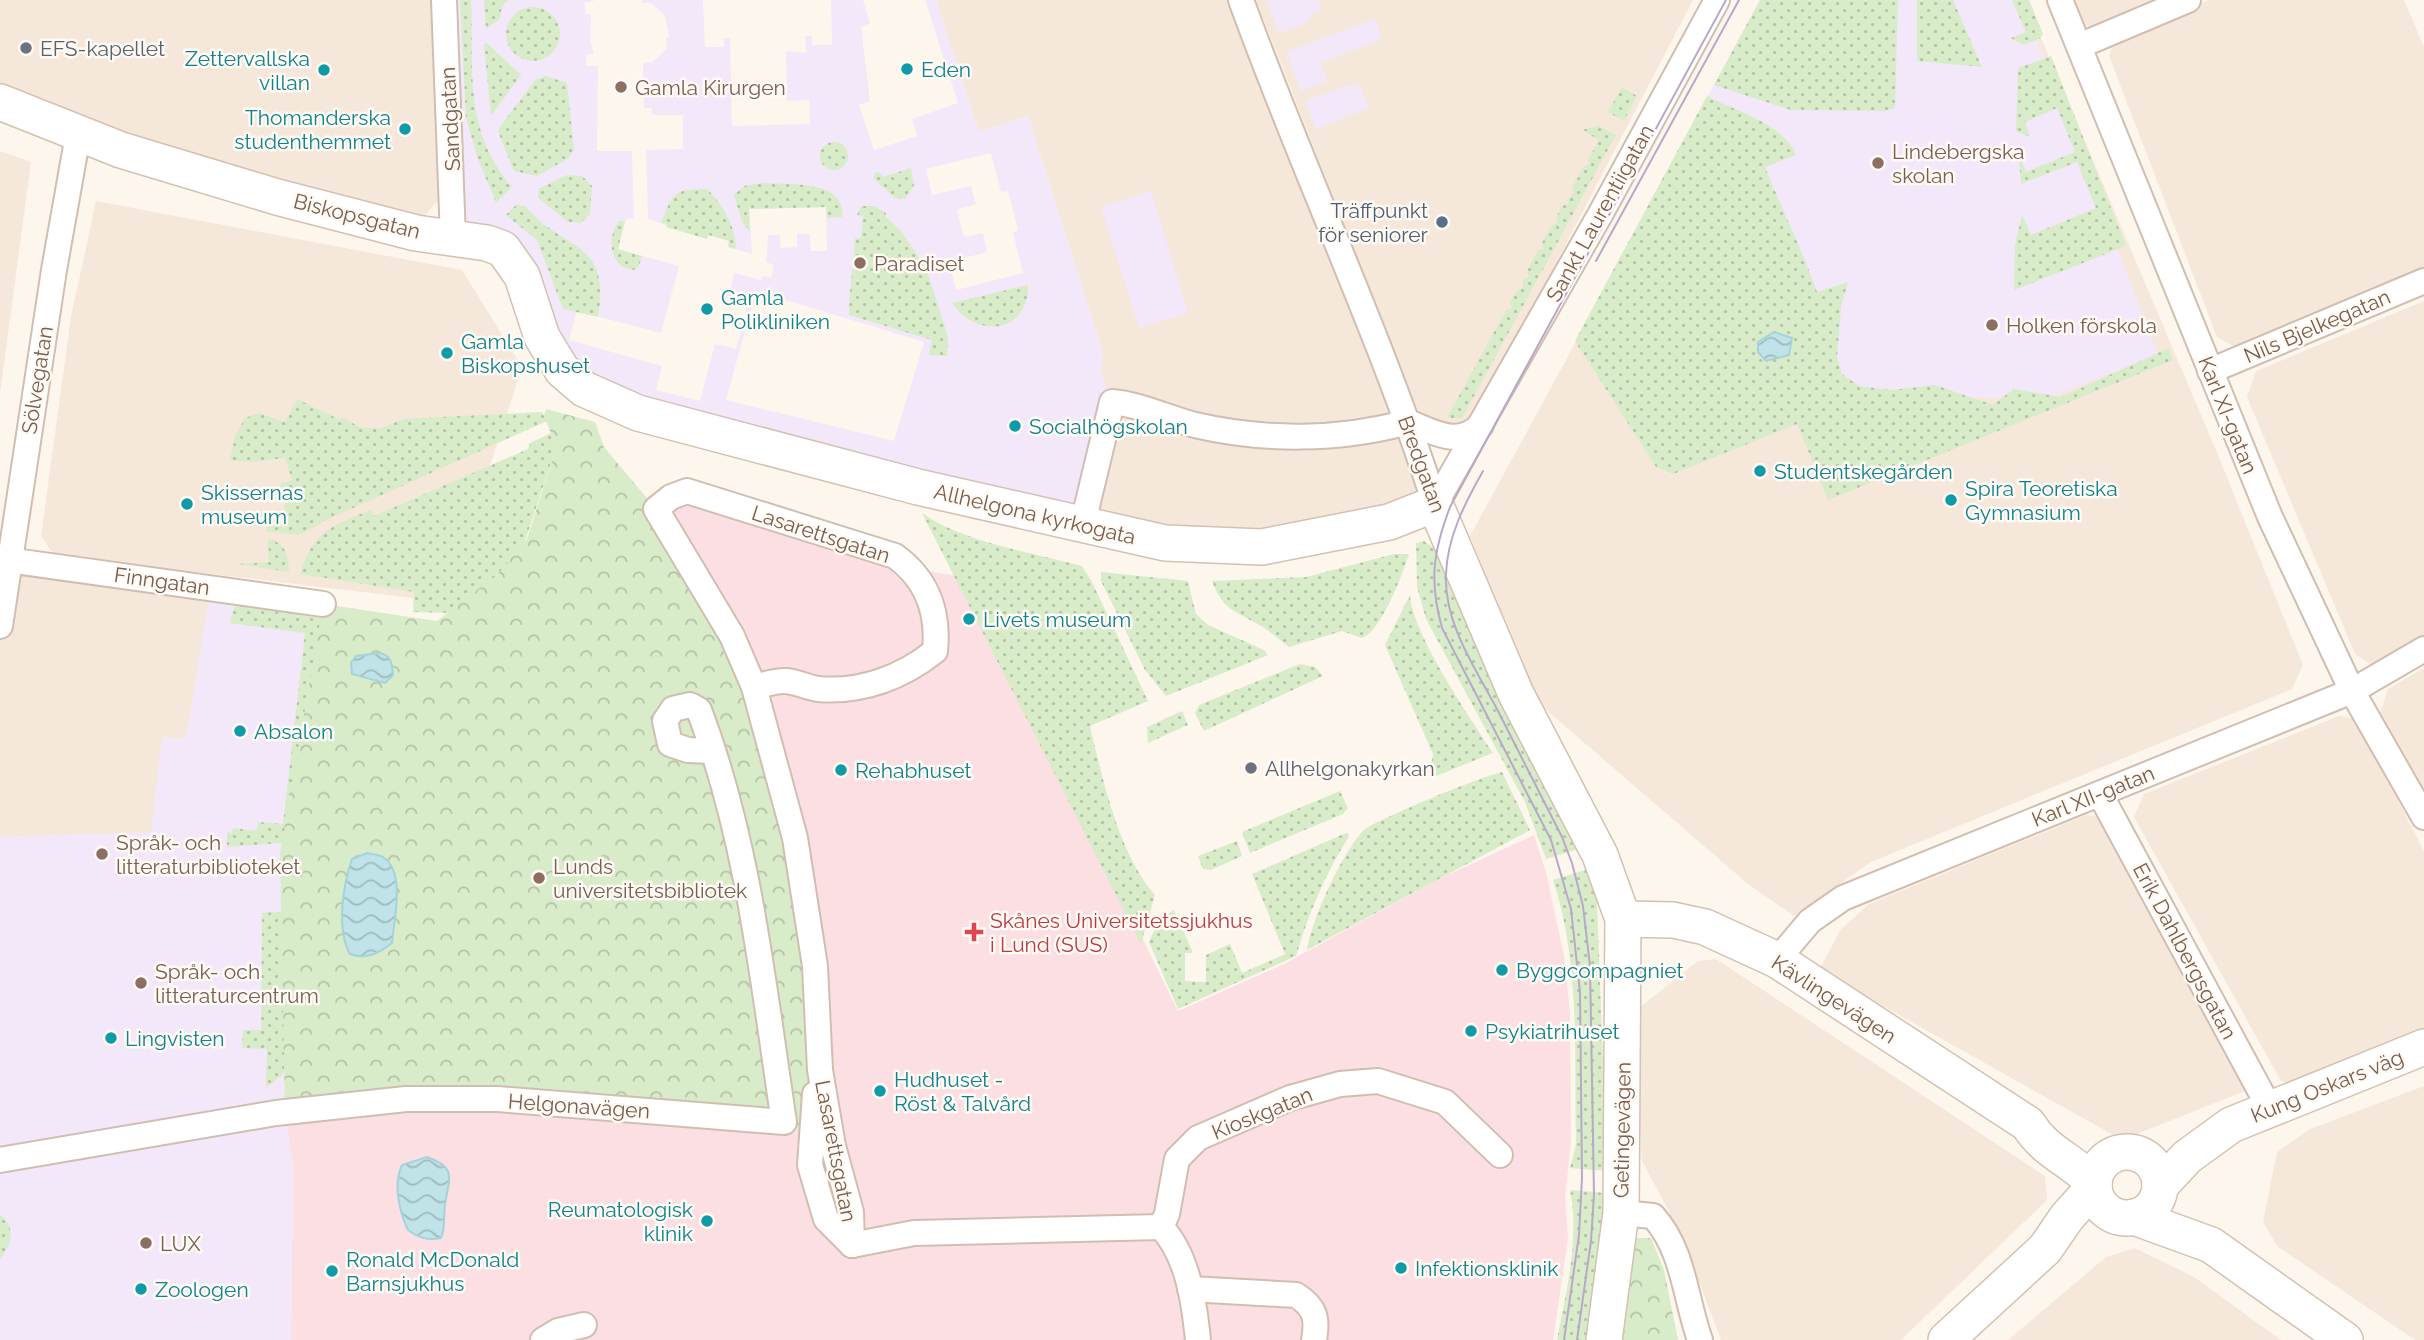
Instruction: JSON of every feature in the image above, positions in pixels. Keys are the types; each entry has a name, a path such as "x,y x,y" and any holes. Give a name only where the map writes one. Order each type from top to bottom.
{"street":[{"name":"Sandgatan","path":"444,0 453,238"},
{"name":"Bredgatan","path":"1241,0 1310,183 1408,422 1435,504 1516,694 1600,855 1623,919"},
{"name":"Sankt Laurentiigatan","path":"1435,504 1717,0"},
{"name":"Karl XI-gatan","path":"2060,0 2270,517 2352,691 2424,817"},
{"path":"2079,46 2188,0"},
{"name":"Biskopsgatan","path":"0,102 78,135 277,197 416,233 487,243 503,249 522,276 542,337 562,370 584,388 638,413"},
{"name":"Sölvegatan","path":"0,626 6,560 78,135"},
{"name":"Nils Bjelkegatan","path":"2210,370 2424,281"},
{"path":"1082,527 1112,402 1224,431 1269,436 1341,433 1408,422 1455,438 1469,435 1481,425"},
{"name":"Allhelgona kyrkogata","path":"638,413 1082,527 1165,543 1262,547 1368,527 1435,504"},
{"name":"Lasarettsgatan","path":"754,687 784,680 816,689 845,690 913,668 935,651 938,626 928,593 913,569 895,556 687,491 671,497 656,509 732,636 754,687 795,838 815,966 820,1070 832,1146 851,1212 852,1245 914,1233 1161,1227"},
{"name":"Finngatan","path":"6,560 323,604"},
{"name":"Karl XII-gatan","path":"1777,960 1810,921 1833,903 2352,691 2424,649"},
{"name":"Helgonavägen","path":"0,1160 260,1116 406,1099 497,1100 784,1122 754,913 712,751"},
{"name":"Erik Dahlbergsgatan","path":"2099,794 2270,1109"},
{"name":"Kävlingevägen","path":"1623,919 1673,920 1705,927 1777,960 2028,1124 2039,1143 2077,1166 2094,1185"},
{"name":"Getingevägen","path":"1604,1340 1621,1213 1623,919"},
{"name":"Kung Oskars väg","path":"2045,1249 2102,1220 2125,1217 2153,1206 2160,1187 2187,1157 2231,1125 2424,1047"},
{"name":"Kioskgatan","path":"1161,1227 1167,1214 1177,1159 1198,1138 1290,1098 1340,1084 1378,1082 1420,1092 1445,1102 1500,1155"},
{"name":"Kävlingevägen","path":"2028,1124 2048,1126 2103,1152 2129,1155"},
{"name":"Kung Oskars väg","path":"1946,1340 2045,1249 2094,1185 2099,1167 2208,1124 2231,1125"},
{"path":"2129,1155 2155,1168 2160,1187 2189,1215 2211,1245"},
{"path":"2094,1185 2101,1204 2125,1217 2211,1245 2345,1340"},
{"path":"1621,1213 1653,1216 1664,1228 1675,1250 1700,1340"},
{"path":"1161,1227 1171,1237 1187,1274 1198,1340"},
{"path":"1190,1289 1296,1295 1311,1304 1317,1323 1314,1340"},
{"path":"543,1340 558,1331 584,1325"}],"shaded area":[{"path":"0,0 433,0 446,192 419,222 132,143 0,94"},
{"name":"Paradiset","path":"444,0 596,0 585,3 585,14 591,15 590,41 594,53 586,55 586,66 598,66 597,151 632,151 634,219 626,218 617,249 679,266 661,333 577,311 569,340 662,366 656,390 700,401 715,344 736,349 747,307 727,301 734,273 761,280 763,276 771,277 774,265 766,262 768,235 780,235 781,248 797,247 797,234 810,234 811,251 827,251 826,207 749,209 752,254 728,247 729,241 709,235 707,239 648,219 646,150 683,149 683,115 652,115 652,108 644,108 643,63 653,62 667,48 666,38 669,37 665,16 651,3 642,3 642,0 703,0 705,47 724,47 724,38 730,38 732,126 810,124 809,100 787,101 786,51 806,53 805,36 812,36 812,45 832,45 831,0 863,0 870,23 861,27 870,101 859,105 874,150 917,136 912,119 958,103 925,0 936,0 979,132 1028,116 1103,353 1101,372 1112,402 1082,527 601,398 522,276 453,238","holes":["991,153 1001,192 1008,191 1018,230 1013,232 1023,273 956,290 949,262 987,252 983,233 964,237 957,210 976,204 971,186 932,195 926,169","756,291 924,342 894,441 726,400"]},
{"path":"936,0 1241,0 1435,504 1335,534 1082,527 1103,353 1028,116 979,132"},
{"path":"1256,0 1693,0 1469,430 1427,436"},
{"path":"1266,0 1318,0 1322,10 1309,14 1311,21 1279,33"},
{"name":"Lindebergska skolan","path":"1760,0 2021,0 2158,354 2049,398 1823,396 1575,341"},
{"path":"1762,0 2025,0 2218,455 2303,665 2292,689 1871,862 1794,916 1748,884 1537,702 1470,536"},
{"path":"2070,0 2164,0 2095,29 2079,22"},
{"path":"2209,0 2404,0 2424,47 2424,269 2237,348 2217,337 2109,56 2115,38"},
{"path":"1375,19 1382,39 1320,63 1327,81 1301,91 1286,52"},
{"path":"1359,84 1369,108 1316,129 1305,101"},
{"path":"0,151 31,162 0,394"},
{"path":"1151,191 1188,313 1139,328 1101,207"},
{"path":"96,201 462,270 522,367 446,602 54,555 41,536 71,317"},
{"path":"2424,301 2424,636 2373,666 2355,654 2247,397 2256,371"},
{"name":"Skånes Universitetssjukhus i Lund (SUS)","path":"671,497 913,569 965,577 1178,1011 1284,964 1441,878 1534,835 1546,872 1564,956 1570,1012 1571,1141 1565,1198 1568,1238 1553,1340 291,1340 293,1168 285,1112 362,1104 784,1122 832,1146 656,509"},
{"path":"11,561 211,587 186,739 162,737 152,833 0,837 0,626"},
{"name":"Språk- och litteraturcentrum","path":"211,587 323,604 285,1112 293,1168 291,1340 0,1340 0,837 151,832 162,737 186,739"},
{"path":"2424,668 2424,790 2380,713 2388,689"},
{"path":"2339,716 2356,719 2424,851 2424,1036 2300,1086 2281,1081 2134,817 2144,794"},
{"path":"2086,815 2102,817 2245,1091 2122,1140 1819,970 1841,929 1869,904"},
{"path":"1716,959 2045,1176 2047,1200 1901,1340 1721,1340 1680,1232 1642,1161 1634,1012 1698,961"},
{"path":"2424,1086 2424,1340 2415,1340 2277,1246 2263,1222 2277,1152 2310,1129"},
{"path":"2135,1248 2194,1277 2281,1340 2008,1340 2106,1257"}],"green space":[{"path":"460,0 471,0 472,75 478,121 496,165 512,187 496,203 478,159 466,118"},
{"path":"484,0 509,0 502,6 500,19 486,29"},
{"path":"1760,0 1898,0 1895,108 1883,111 1791,110 1714,85"},
{"path":"1917,0 1953,0 1982,67 1917,61"},
{"path":"2012,0 2029,0 2043,34 2039,39 2023,45 2011,38 2026,32"},
{"path":"538,7 548,11 556,19 560,34 556,49 548,57 528,61 518,57 510,49 506,29 510,19 518,11"},
{"path":"487,43 521,75 491,116 484,44"},
{"path":"2051,56 2126,246 2014,290 2015,245 2022,215 2031,235 2096,208 2077,162 2021,184 2019,156 2026,172 2075,152 2057,108 2025,122 2030,137 2016,131 2018,68"},
{"path":"546,76 567,83 574,149 569,158 537,176 514,171 499,128 536,79"},
{"path":"1622,87 1637,96 1624,121 1608,112"},
{"path":"1707,96 1770,127 1790,144 1796,155 1765,167 1817,292 1848,282 1841,307 1837,357 1842,374 1859,386 1891,390 1935,385 1993,405 2014,389 2061,397 2169,348 2173,360 1828,500 1797,424 1673,474 1656,467 1575,341"},
{"path":"1599,126 1616,135 1462,418 1447,418 1506,310 1512,308 1510,302 1517,290 1523,288 1523,279 1529,277 1527,271 1538,250 1544,249 1542,243 1552,225 1558,223 1556,218 1562,206 1568,204 1567,199 1574,193 1572,188 1584,166 1589,165 1588,160 1599,140 1582,130"},
{"path":"834,142 844,146 848,156 844,166 834,170 824,166 820,156 824,146"},
{"path":"911,168 914,185 905,199 895,198 873,178 875,173 879,172 883,177"},
{"path":"567,175 582,176 592,186 590,214 581,223 568,222 538,198 539,189"},
{"path":"762,183 814,186 826,190 835,196 841,205 842,217 827,218 826,207 749,209 750,232 742,221 734,195 744,186"},
{"path":"707,189 727,216 736,249 728,247 729,241 709,235 707,239 666,227 667,224 661,223 676,194 687,190"},
{"path":"516,205 525,206 540,221 591,260 598,273 598,317 563,309 537,240 506,215"},
{"path":"861,206 874,206 886,213 885,216 901,231 926,268 948,337 947,356 929,355 932,340 849,315 855,238 861,238 863,216 857,215"},
{"path":"619,221 625,221 618,249 642,256 639,266 634,270 622,267 612,251 613,233"},
{"path":"1028,285 1026,301 1020,313 1011,322 1000,326 975,323 962,315 952,303"},
{"path":"297,399 340,420 342,417 359,427 379,429 404,419 542,412 547,421 324,521 306,532 267,532 266,526 288,523 280,484 292,480 285,458 251,462 230,460 235,436 245,418 259,413 285,422"},
{"path":"546,409 595,422 604,447 656,509 684,556 772,749 833,1146 784,1122 580,1105 285,1112 280,854 323,604 437,621 499,573 527,539 556,448 544,415"},
{"path":"551,433 556,448 523,547 499,573 450,613 413,612 414,592 300,574 311,548 335,526 370,510 374,516 528,449 530,443"},
{"path":"922,513 978,539 1082,566 1092,582 1148,701 1090,726 1106,791 1122,837 1131,859 1155,895 1141,944"},
{"path":"268,539 285,550 289,572 238,564 269,562"},
{"path":"1424,541 1439,552 1582,848 1546,859 1525,802 1426,619 1417,587 1416,543"},
{"path":"1394,554 1409,554 1384,614 1377,625 1362,638 1342,631 1289,647 1265,628 1226,604 1212,581 1306,577"},
{"path":"1101,572 1188,581 1196,614 1208,625 1264,650 1268,655 1166,696 1145,670 1101,581"},
{"path":"1410,595 1413,611 1431,652 1493,753 1436,776 1430,771 1433,754 1385,645"},
{"path":"234,607 324,617 295,842 227,847 227,832 232,833 233,828 257,831 258,822 283,824 305,633 230,623"},
{"path":"1300,664 1315,667 1323,676 1204,731 1195,713 1199,705"},
{"path":"1182,711 1188,725 1148,743 1147,727"},
{"path":"1502,772 1530,830 1307,950 1329,887 1347,853 1364,830 1431,798"},
{"path":"1340,791 1348,808 1343,814 1250,853 1242,832"},
{"path":"1349,834 1348,838 1318,895 1296,956 1178,1009 1149,942 1159,919 1174,910 1193,953 1185,953 1185,981 1206,982 1206,955 1230,944 1242,973 1285,954 1252,874"},
{"path":"1237,841 1242,856 1211,870 1203,869 1198,856"},
{"path":"1588,869 1597,901 1607,1171 1570,1168 1576,1144 1574,1010 1568,944 1553,880"},
{"path":"287,911 294,1057 281,1076 266,1088 267,1049 242,1048 243,1030 261,1030 262,913"},
{"path":"1570,1190 1606,1193 1588,1340 1557,1340 1573,1246"},
{"path":"0,1215 9,1225 10,1236 0,1259"},
{"path":"1635,1238 1651,1238 1664,1270 1678,1340 1622,1340"}],"water":[{"path":"1774,332 1792,338 1789,355 1766,361 1758,352 1758,342"},
{"path":"380,653 389,658 392,667 393,675 385,683 352,674 351,663 356,656"},
{"path":"367,853 383,857 390,864 397,897 392,943 377,952 362,956 350,954 343,932 342,907 352,859"},
{"path":"427,1157 444,1166 449,1176 443,1230 441,1238 436,1239 424,1238 408,1230 398,1198 399,1172 402,1165"}],"tram line":[{"path":"1564,1340 1579,1235 1582,1178 1580,992 1571,909 1551,840 1442,628 1435,596 1435,567 1440,538 1450,507 1726,0"},
{"path":"1596,261 1739,0"},
{"path":"1483,471 1453,534 1446,575 1450,612 1464,647 1562,837 1583,906 1590,966 1594,1195 1591,1241 1577,1340"}],"place":[{"name":"EFS-kapellet","path":"26,48"},
{"name":"Eden","path":"907,69"},
{"name":"Zettervallska villan","path":"324,70"},
{"name":"Gamla Kirurgen","path":"621,87"},
{"name":"Thomanderska studenthemmet","path":"405,129"},
{"name":"Lindebergska skolan","path":"1878,163"},
{"name":"Träffpunkt för seniorer","path":"1442,222"},
{"name":"Paradiset","path":"860,263"},
{"name":"Gamla Polikliniken","path":"707,309"},
{"name":"Holken förskola","path":"1992,325"},
{"name":"Gamla Biskopshuset","path":"447,353"},
{"name":"Socialhögskolan","path":"1015,426"},
{"name":"Studentskegården","path":"1760,471"},
{"name":"Spira Teoretiska Gymnasium","path":"1951,500"},
{"name":"Skissernas museum","path":"187,504"},
{"name":"Livets museum","path":"969,619"},
{"name":"Absalon","path":"240,731"},
{"name":"Allhelgonakyrkan","path":"1251,768"},
{"name":"Rehabhuset","path":"841,770"},
{"name":"Språk- och litteraturbiblioteket","path":"102,854"},
{"name":"Lunds universitetsbibliotek","path":"539,878"},
{"name":"Skånes Universitetssjukhus i Lund (SUS)","path":"974,932"},
{"name":"Byggcompagniet","path":"1502,970"},
{"name":"Språk- och litteraturcentrum","path":"141,983"},
{"name":"Psykiatrihuset","path":"1471,1031"},
{"name":"Lingvisten","path":"111,1038"},
{"name":"Hudhuset - Röst & Talvård","path":"880,1091"},
{"name":"Reumatologisk klinik","path":"707,1221"},
{"name":"LUX","path":"146,1243"},
{"name":"Infektionsklinik","path":"1401,1268"},
{"name":"Ronald McDonald Barnsjukhus","path":"332,1271"},
{"name":"Zoologen","path":"141,1289"}]}
